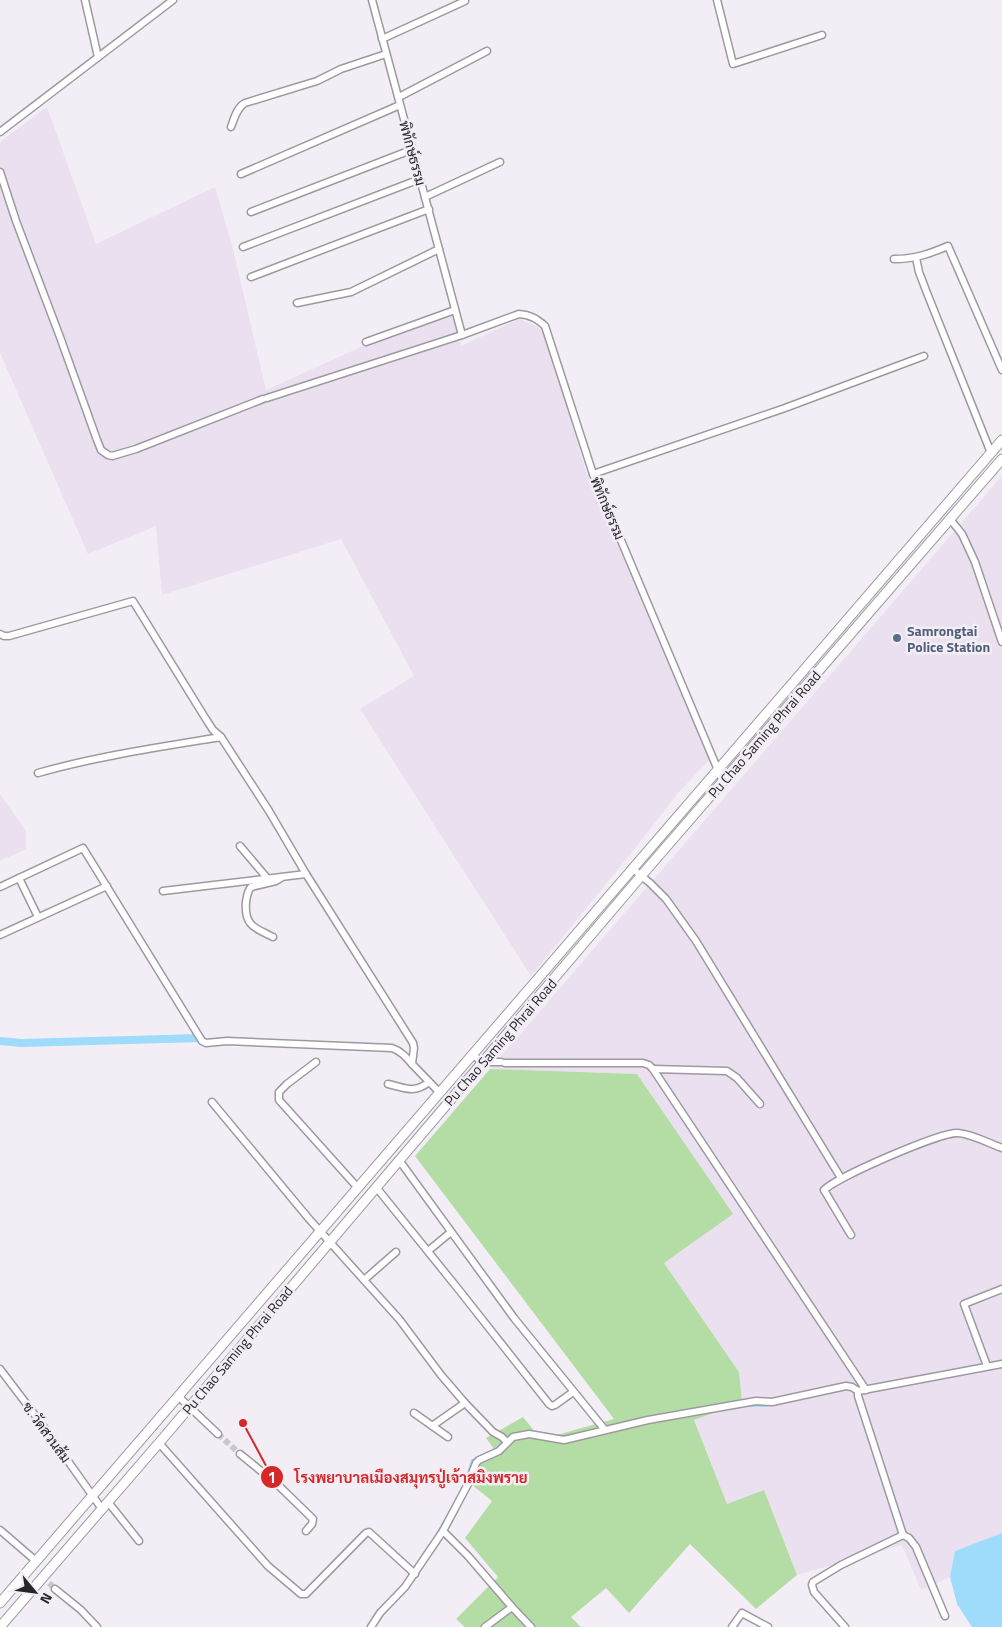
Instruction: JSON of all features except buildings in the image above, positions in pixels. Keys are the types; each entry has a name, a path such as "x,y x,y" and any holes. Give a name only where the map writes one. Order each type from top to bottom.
{"main road":[{"name":"Pu Chao Saming Phrai Road","path":"0,1603 1002,440"},
{"name":"Pu Chao Saming Phrai Road","path":"0,1627 46,1580 105,1505 482,1062 1002,459"},
{"path":"942,511 950,518"},
{"path":"863,602 872,609"}],"street":[{"path":"85,0 98,57"},
{"path":"0,132 173,0"},
{"name":"พิทักษ์ธรรม","path":"372,0 462,335"},
{"path":"718,0 734,64 822,35"},
{"path":"382,39 465,1"},
{"path":"399,97 487,51"},
{"path":"230,128 239,109 245,103 317,81 341,69 386,54"},
{"path":"241,174 400,106"},
{"path":"251,212 411,150"},
{"path":"425,196 500,162"},
{"name":"พิทักษ์ธรรม","path":"0,172 16,221 101,450 108,455 112,456 136,449 265,399 462,335 519,314 537,318 545,326 593,474 723,782"},
{"path":"243,247 420,179"},
{"path":"251,277 429,209"},
{"path":"894,259 916,258 948,246 1002,370"},
{"path":"297,303 351,292 439,249"},
{"path":"916,258 927,293 991,453"},
{"path":"366,342 455,310"},
{"path":"593,474 784,408 924,356"},
{"path":"950,518 962,534 975,562 1002,642"},
{"path":"0,634 6,637 132,601 213,730 221,737 270,811 306,874 412,1043 414,1048 412,1064"},
{"path":"38,773 62,766 221,737"},
{"path":"240,846 267,878"},
{"path":"0,887 83,848 202,1041 206,1043 227,1041 392,1048 404,1054 440,1093"},
{"path":"632,868 666,899 696,941 841,1178"},
{"path":"163,891 306,874"},
{"path":"273,938 249,924 246,916 247,895 251,887 276,881 283,876"},
{"path":"19,878 38,918"},
{"path":"0,934 107,886"},
{"path":"473,1055 482,1062 643,1063 649,1065 866,1390"},
{"path":"316,1062 279,1092 279,1100 358,1188"},
{"path":"653,1069 727,1071 737,1078 760,1104"},
{"path":"388,1084 414,1090 429,1082"},
{"path":"212,1102 321,1232 399,1319 465,1404 493,1432 505,1440"},
{"path":"851,1235 824,1190 841,1178 908,1148 947,1134 959,1133 1002,1148"},
{"path":"399,1160 514,1318 602,1427"},
{"path":"376,1187 549,1404 555,1405 573,1392"},
{"path":"428,1250 451,1232"},
{"path":"364,1280 396,1252"},
{"path":"987,1366 964,1304 1002,1289"},
{"path":"371,1627 380,1614 405,1587 413,1572 443,1532 468,1484 476,1463 498,1451 505,1440 524,1434 564,1440 602,1427 756,1401 772,1402 846,1386 858,1391 866,1390 1002,1364"},
{"name":"ซ. วัดสวนส้ม","path":"0,1369 42,1423 92,1495 105,1505 139,1541"},
{"path":"858,1391 903,1535 909,1538 916,1546 945,1616"},
{"path":"179,1397 218,1434"},
{"path":"432,1426 465,1404"},
{"path":"414,1413 448,1437"},
{"path":"159,1443 268,1566 302,1594 306,1594 366,1532 372,1533 413,1572"},
{"path":"240,1454 277,1484 313,1519 312,1524 306,1531"},
{"path":"0,1530 36,1561"},
{"path":"443,1532 468,1556 531,1627"},
{"path":"841,1625 814,1592 813,1582 841,1565 903,1535"},
{"path":"55,1589 98,1627"},
{"path":"485,1627 512,1607"},
{"path":"732,1627 742,1613 768,1627"}],"shaded area":[{"path":"47,107 96,244 215,187 233,249 266,390 451,306 461,346 519,319 534,325 545,333 585,469 710,759 678,793 531,976 360,709 414,676 341,539 162,595 156,526 88,554 0,353 0,142"},
{"path":"1002,476 1002,1533 955,1551 950,1577 921,1590 902,1545 797,1575 764,1490 727,1504 694,1419 742,1402 739,1372 664,1263 732,1214 637,1074 490,1069"},
{"path":"0,794 26,831 26,849 0,861"}],"green space":[{"path":"490,1069 637,1074 733,1214 664,1263 739,1372 742,1402 694,1420 727,1504 764,1490 797,1575 756,1609 690,1544 629,1613 606,1588 571,1617 581,1627 465,1627 456,1619 498,1577 465,1538 492,1501 466,1480 479,1465 497,1453 486,1438 523,1417 536,1433 553,1436 614,1419 415,1156"}],"water":[{"path":"1002,1533 1002,1627 972,1627 957,1604 950,1577 955,1551"}],"waterway":[{"path":"0,1041 21,1043 201,1038"},
{"path":"743,1406 773,1404"},
{"path":"491,1452 504,1441"},
{"path":"465,1483 472,1460 476,1460"},
{"path":"432,1542 456,1501"},
{"path":"413,1569 429,1546"}],"tunnel":[{"path":"218,1434 240,1454"},
{"path":"49,1583 55,1589"}],"place":[{"name":"Samrongtai Police Station","path":"897,638"},
{"name":"โรงพยาบาลเมืองสมุทรปู่เจ้าสมิงพราย","path":"243,1423"}]}
